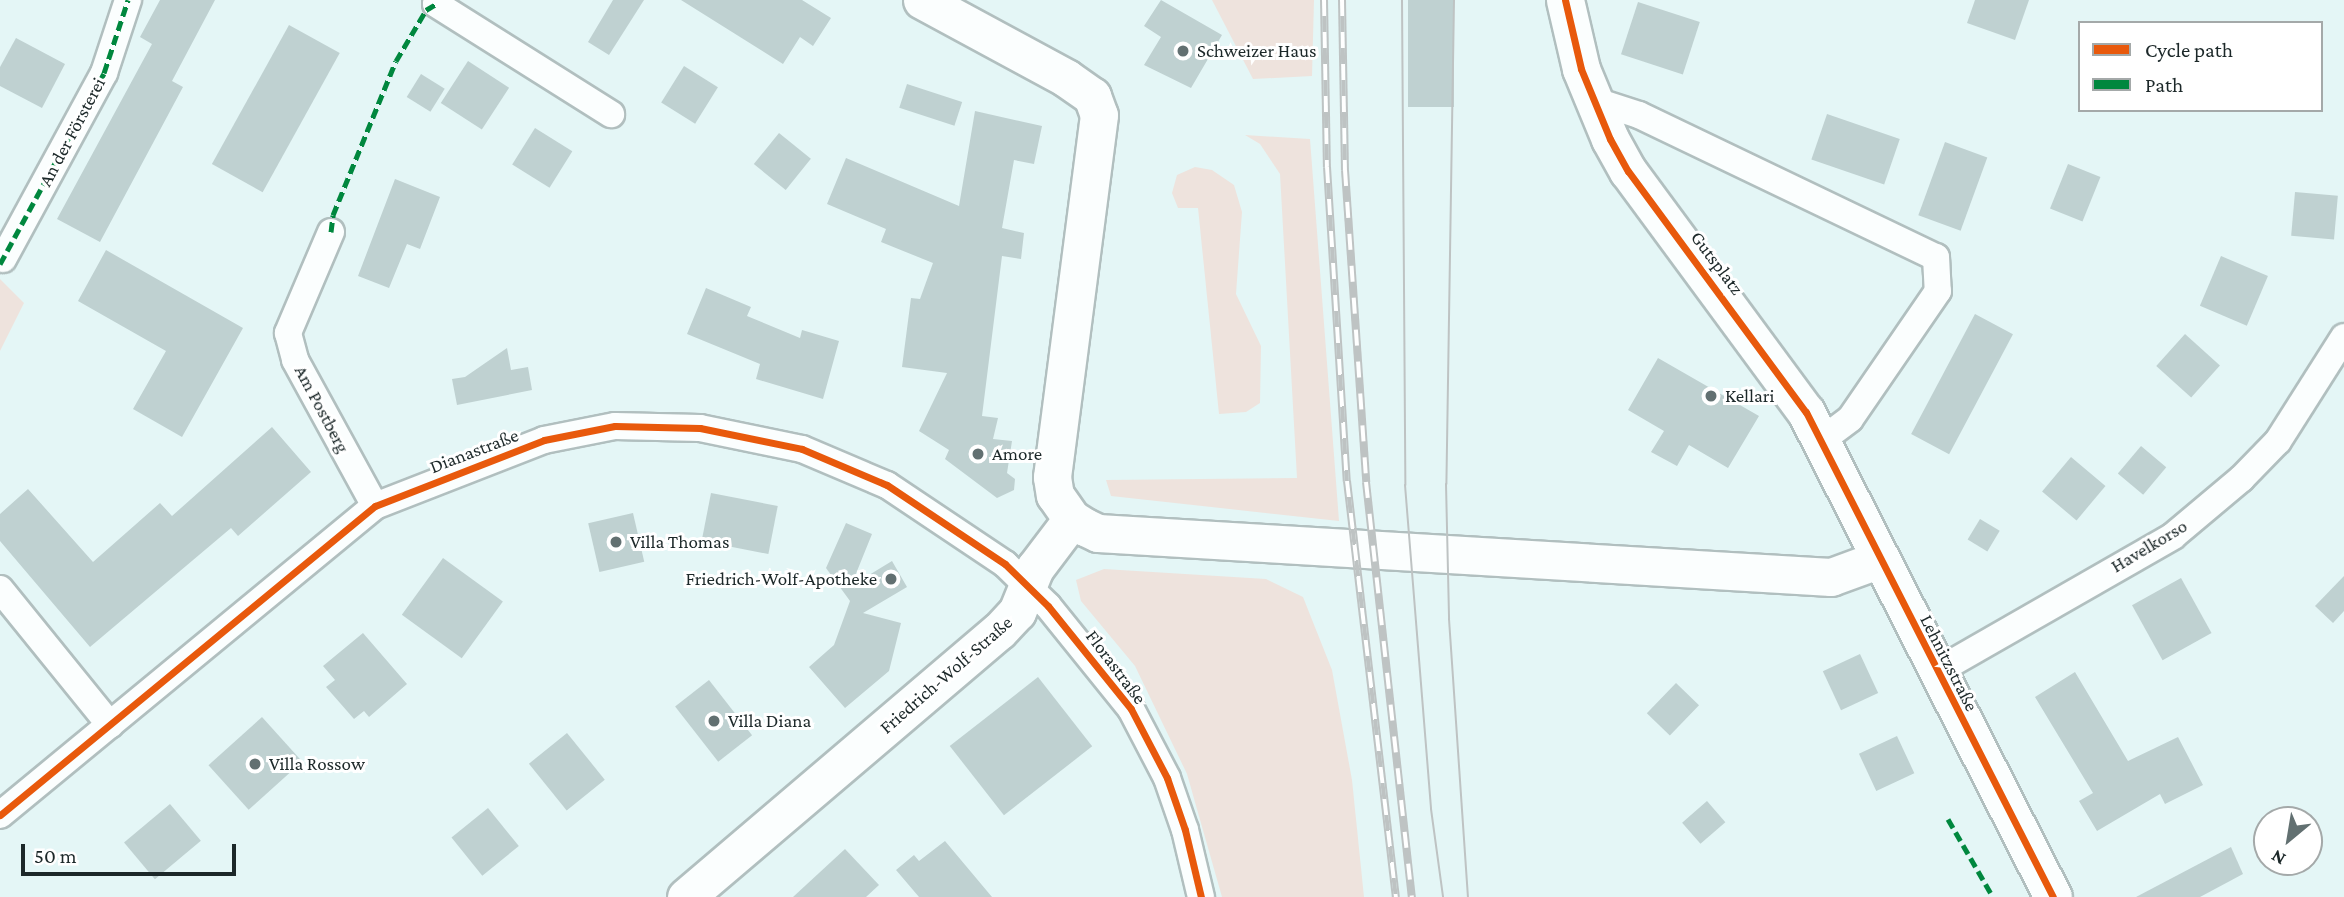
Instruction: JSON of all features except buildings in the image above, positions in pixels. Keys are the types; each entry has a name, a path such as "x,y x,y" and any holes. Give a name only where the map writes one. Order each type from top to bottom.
{"main road":[{"path":"922,0 1092,96 1099,115 1052,477 1055,495 1072,519 1098,533 1831,577 1880,559"},
{"name":"Gutsplatz","path":"1565,0 1593,100 1628,171 1785,378 1821,441"},
{"name":"Lehnitzstraße","path":"1821,441 2053,897"},
{"name":"Friedrich-Wolf-Straße","path":"685,897 999,631 1017,612 1035,568 1072,519"}],"street":[{"name":"An der Försterei","path":"3,259 104,73 128,0"},
{"path":"438,0 436,4 611,114"},
{"path":"1593,100 1639,115 1936,257 1938,291 1850,419 1821,441"},
{"name":"Am Postberg","path":"331,232 288,333 295,360 375,506"},
{"name":"Havelkorso","path":"1936,671 2173,536 2241,479 2278,440 2344,337"},
{"name":"Dianastraße","path":"0,815 375,506 544,440 615,426 700,428 802,449 887,485 1005,564 1029,586"},
{"name":"Florastraße","path":"1029,586 1131,709 1167,778 1185,830 1201,897"},
{"path":"0,589 110,725"}],"shaded area":[{"path":"1212,0 1314,0 1312,76 1253,79"},
{"path":"1245,135 1310,139 1339,521 1111,496 1106,480 1297,478 1280,174 1260,144"},
{"path":"1195,167 1212,170 1234,185 1242,212 1236,294 1261,346 1260,403 1246,412 1219,414 1198,208 1178,208 1172,193 1177,175"},
{"path":"0,279 24,303 0,351"},
{"path":"1104,569 1266,579 1303,597 1332,670 1352,780 1364,897 1222,897 1187,774 1135,666 1081,601 1076,580"}],"tram line":[{"path":"1402,0 1405,485 1431,809 1443,897"},
{"path":"1454,0 1446,484 1449,619 1468,897"}],"railway":[{"path":"1324,0 1327,167 1347,481 1396,897"},
{"path":"1342,0 1345,170 1366,482 1412,897"}],"marked path":[{"path":"0,264 104,73 128,0"},
{"path":"331,232 333,215 396,61 426,10 436,4"},
{"path":"1948,819 1993,897"}],"cycle path":[{"path":"1565,0 1581,69 1610,139 1628,171 1806,412 2053,897"},
{"path":"0,815 375,506 544,440 615,426 700,428 802,449 887,485 1005,564 1048,606 1131,709 1167,778 1185,830 1201,897"}],"place":[{"name":"Schweizer Haus","path":"1183,51"},
{"name":"Kellari","path":"1711,396"},
{"name":"Amore","path":"978,454"},
{"name":"Villa Thomas","path":"616,542"},
{"name":"Friedrich-Wolf-Apotheke","path":"891,579"},
{"name":"Villa Diana","path":"714,721"},
{"name":"Villa Rossow","path":"255,764"}]}
